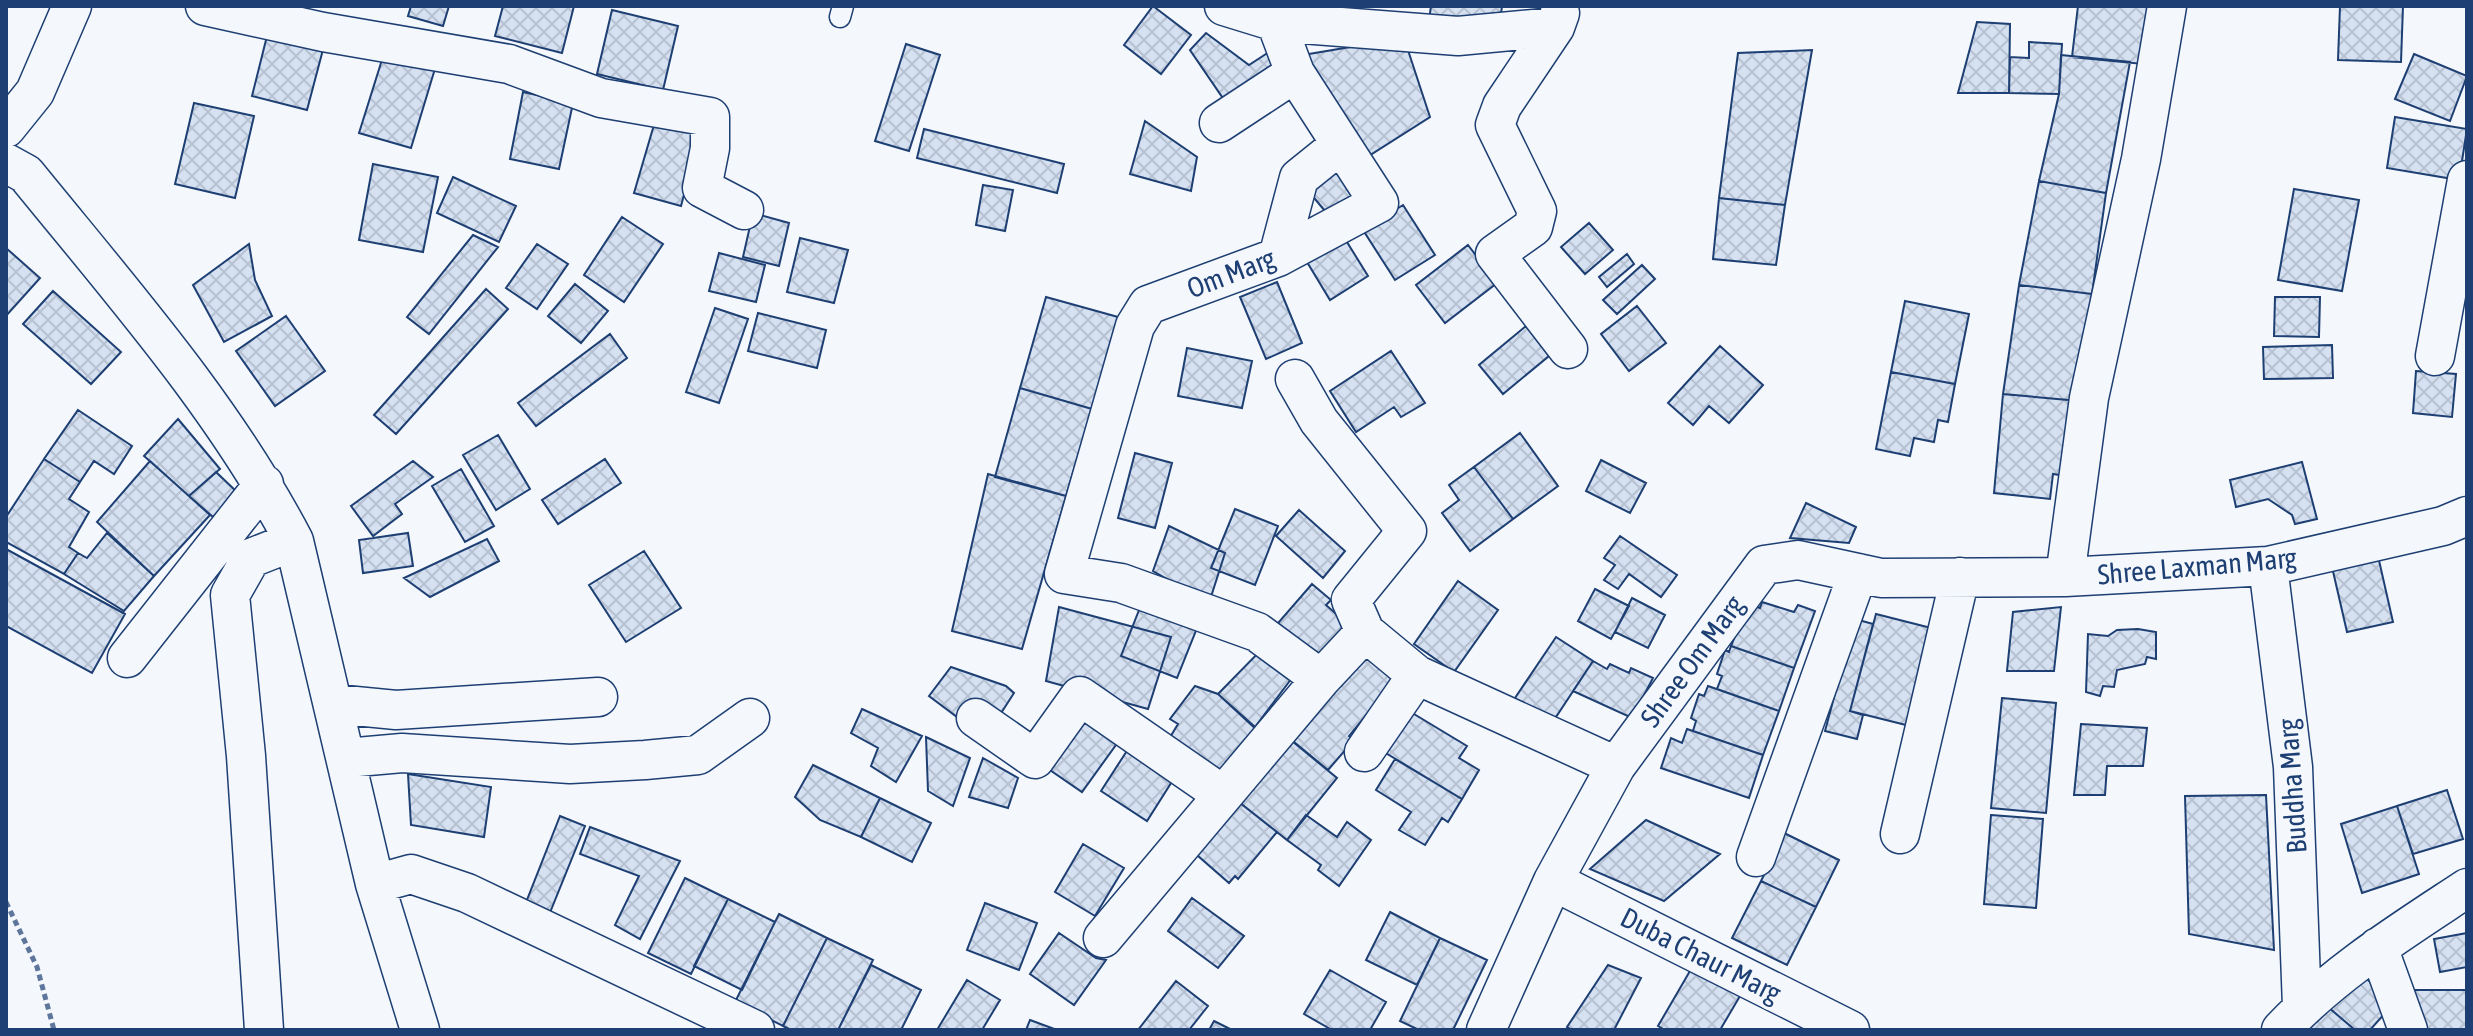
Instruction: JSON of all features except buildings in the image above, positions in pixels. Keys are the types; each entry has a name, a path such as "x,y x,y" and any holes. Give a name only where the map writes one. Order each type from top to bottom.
{"street":[{"path":"6,128 35,92 72,6"},
{"path":"205,6 323,32 509,64 601,98 710,117 710,148 702,188 744,210"},
{"path":"1224,6 1276,22 1458,36 1558,16"},
{"path":"2065,577 2089,398 2147,129 2167,6"},
{"path":"1558,16 1502,106 1495,125 1537,211 1533,227 1495,254 1568,349"},
{"name":"Om Marg","path":"1276,22 1295,73 1379,203 1278,257 1148,305 1135,326 1064,574 1121,583 1257,632 1321,679"},
{"path":"1219,123 1295,73"},
{"path":"1278,257 1299,178 1340,145"},
{"path":"6,163 26,174 149,326 264,484 294,541 335,704 375,884 420,1030"},
{"path":"2435,356 2467,180"},
{"path":"1295,379 1319,421 1407,531 1351,600 1365,632 1417,675 1616,766"},
{"path":"127,658 264,484"},
{"name":"Shree Laxman Marg","path":"2065,577 2268,566 2443,526 2467,516"},
{"path":"264,1030 246,756 230,595 251,558 294,541"},
{"name":"Shree Om Marg","path":"1486,1030 1553,881 1616,766 1764,565 1798,560 1881,578 2065,577"},
{"name":"Buddha Marg","path":"2268,566 2293,767 2292,1018"},
{"path":"1756,857 1858,573"},
{"path":"1900,834 1960,577"},
{"path":"1103,938 1321,679 1365,632"},
{"path":"1364,752 1417,675"},
{"path":"976,718 1035,759 1080,696 1223,795"},
{"path":"335,704 396,710 598,697"},
{"path":"346,758 402,753 570,764 698,755 750,718"},
{"path":"375,884 411,874 467,893 755,1030"},
{"name":"Duba Chaur Marg","path":"1553,881 1850,1030"},
{"path":"2292,1018 2378,947 2467,888"},
{"path":"2378,947 2408,1030"}],"path":[{"path":"6,902 37,967 54,1030"}]}
